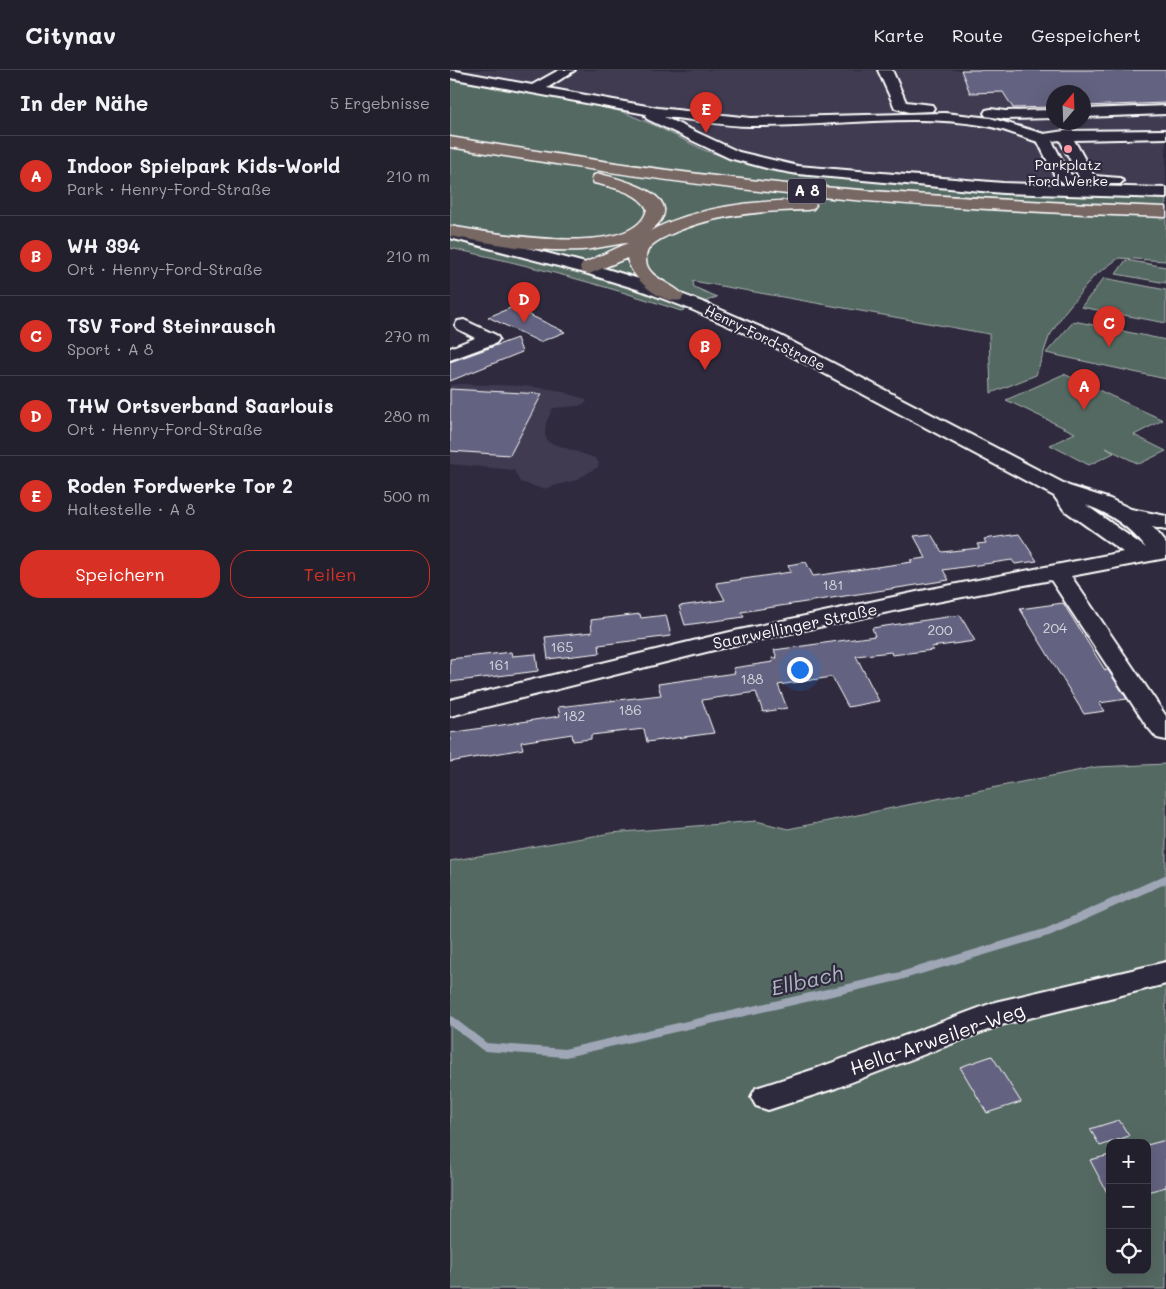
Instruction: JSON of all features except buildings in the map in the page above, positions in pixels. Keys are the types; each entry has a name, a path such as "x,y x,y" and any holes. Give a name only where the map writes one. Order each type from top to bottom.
{"highway":[{"name":"A 8","path":"450,142 648,173 816,192 996,206 1166,212"},
{"name":"A 8","path":"450,150 543,166 711,190 907,208 1003,214 1166,220"},
{"path":"543,166 624,185 652,200 656,208 654,217 637,239 618,257 589,268"},
{"path":"450,232 502,241 548,246 594,244 637,239 711,214 743,209 805,205 907,208"},
{"path":"637,239 638,251 636,260 641,270 652,282 674,296"}],"street":[{"path":"885,70 900,105 909,108 961,107 1006,115 1046,114"},
{"path":"535,89 563,71"},
{"path":"450,74 631,108 662,113 687,114 709,119 751,122 778,116 945,116 990,122 1044,139 1064,136 1166,134"},
{"path":"631,108 734,155 784,168 842,175 1035,190 1166,193"},
{"path":"1091,113 1166,110"},
{"path":"666,123 709,119"},
{"path":"1064,136 1089,180 1166,182"},
{"path":"1044,139 1062,176 1085,192"},
{"path":"1035,190 1055,185 1062,176"},
{"name":"Henry-Ford-Straße","path":"450,232 589,268 674,296 775,340 1061,491 1090,498 1123,514 1138,525 1156,553"},
{"path":"450,354 490,339 464,325"},
{"name":"Henry-Ford-Straße","path":"1061,491 1072,505 1156,553"},
{"path":"1123,514 1166,523"},
{"name":"Saarwellinger Straße","path":"450,708 730,639 926,597 1156,553"},
{"path":"1058,573 1155,719 1166,732"},
{"name":"Hella-Arweiler-Weg","path":"768,1097 824,1079 995,1014 1166,973"}],"shaded area":[{"path":"450,70 1166,70 1166,198 978,191 788,173 742,163 704,150 623,112 585,103 450,79"},
{"path":"450,385 526,386 557,390 585,399 587,402 579,406 553,408 546,423 545,435 548,442 595,458 599,463 598,467 576,480 543,489 520,482 514,470 450,464"}],"green space":[{"path":"450,79 585,103 623,112 704,150 742,163 788,173 978,191 1166,198 1166,261 1119,258 1094,276 1064,313 1049,337 1036,375 991,393 989,334 693,281 694,287 717,297 681,311 566,276 450,248"},
{"path":"1126,260 1166,267 1166,283 1116,274"},
{"path":"1104,278 1166,290 1166,323 1081,307"},
{"path":"1074,321 1166,340 1166,379 1046,353"},
{"path":"1064,374 1163,420 1134,435 1166,451 1139,464 1106,448 1114,453 1089,465 1050,445 1075,433 1006,400"},
{"path":"1166,764 1166,1289 450,1289 450,861 611,833 756,821 788,829 1096,767"}],"waterway":[{"name":"Ellbach","path":"450,1020 485,1047 565,1053 897,977 1048,932 1166,879"}],"place":[{"name":"Roden Fordwerke Tor 2","path":"706,133"},
{"name":"Parkplatz Ford Werke","path":"1068,149"},
{"name":"THW Ortsverband Saarlouis","path":"524,323"},
{"name":"TSV Ford Steinrausch","path":"1109,347"},
{"name":"WH 394","path":"705,370"},
{"name":"Indoor Spielpark Kids-World","path":"1084,410"}]}
